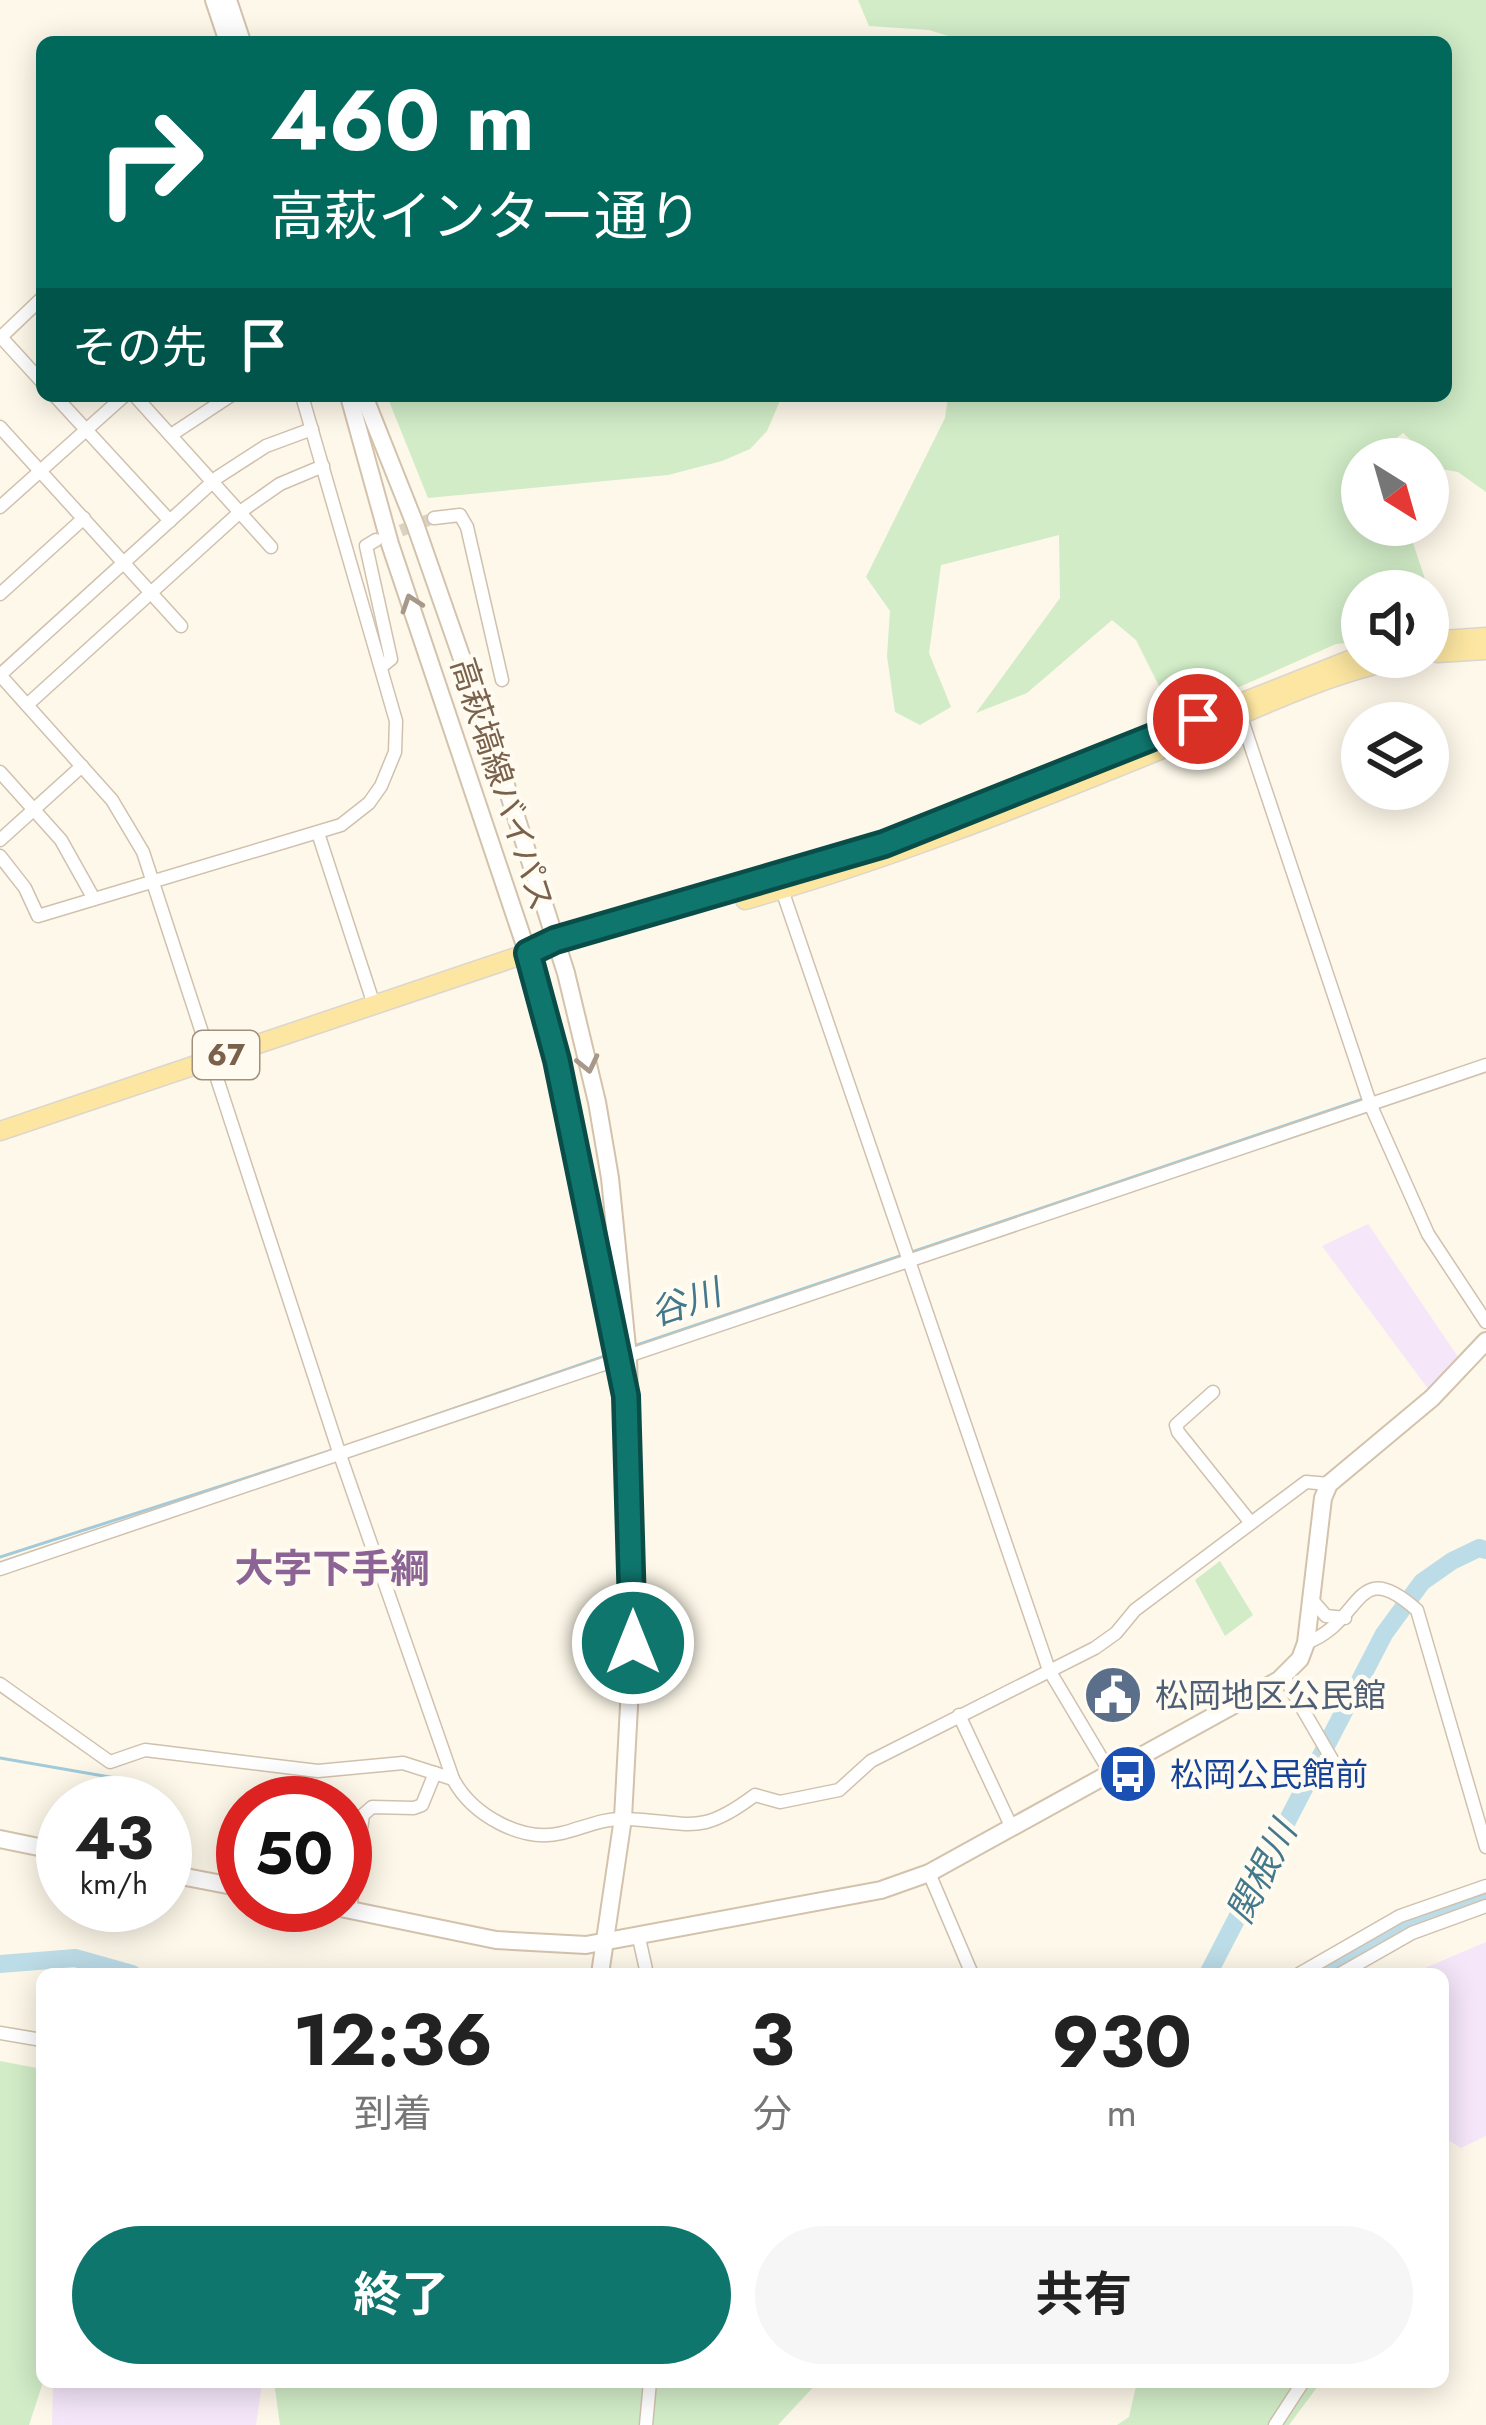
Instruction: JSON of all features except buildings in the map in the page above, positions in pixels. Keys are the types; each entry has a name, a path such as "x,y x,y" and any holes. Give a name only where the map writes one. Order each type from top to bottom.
{"main road":[{"path":"214,0 226,36"},
{"path":"228,0 240,36"},
{"name":"高萩塙線バイパス","path":"351,402 390,544 528,953 552,1037 606,1308 624,1358"},
{"name":"高萩塙線バイパス","path":"366,402 415,524 557,945 585,1048 610,1178 624,1358 634,1613 623,1819 601,1968"},
{"path":"1449,640 1486,637"},
{"path":"1449,653 1486,650"},
{"name":"67","path":"780,883 987,806 1341,663"},
{"name":"67","path":"0,1131 528,953 992,819 1341,676"},
{"path":"372,1914 520,1943 606,1943 881,1889 929,1873 1284,1677 1300,1659 1306,1643 1323,1498 1329,1484 1432,1398 1486,1341"},
{"path":"0,1839 36,1846"}],"street":[{"path":"36,304 0,337 36,376"},
{"path":"60,402 170,521"},
{"path":"0,507 117,402"},
{"path":"141,402 271,547"},
{"path":"171,435 221,402"},
{"path":"0,856 25,888 38,916 341,825 369,802 395,752 396,721 304,402"},
{"path":"0,427 181,626"},
{"path":"312,429 266,446 213,482 0,675 126,819 154,881 340,1455 454,1780 469,1801 494,1820 538,1836 623,1819 697,1826 721,1820 755,1795 780,1802 839,1790 871,1761 1116,1633 1135,1610 1310,1480 1329,1484"},
{"path":"27,705 240,512 280,484 323,466"},
{"path":"434,518 460,515 467,527 502,680"},
{"path":"0,594 84,518"},
{"path":"376,540 366,546 391,659 382,665"},
{"path":"1240,716 1371,1106 1428,1234 1486,1322"},
{"path":"0,840 82,766"},
{"path":"0,772 70,853 94,899"},
{"path":"318,832 374,1005"},
{"path":"780,883 1049,1670 1111,1774"},
{"path":"0,1569 1486,1066"},
{"path":"1213,1392 1180,1417 1178,1432 1251,1523"},
{"path":"1306,1643 1324,1636 1370,1589 1380,1586 1395,1590 1417,1610 1482,1818 1486,1847"},
{"path":"1311,1599 1326,1616 1345,1618"},
{"path":"1284,1677 1341,1775"},
{"path":"0,1684 110,1762 146,1750 318,1771 404,1762 454,1780"},
{"path":"958,1715 1012,1828"},
{"path":"372,1807 422,1805 435,1773"},
{"path":"929,1873 969,1968"},
{"path":"1309,1968 1400,1916 1486,1886"},
{"path":"1351,1968 1412,1933 1486,1906"},
{"path":"638,1937 646,1968"},
{"path":"0,2033 36,2040"},
{"path":"646,2425 649,2388"},
{"path":"1275,2425 1299,2388"}],"shaded area":[{"path":"1368,1224 1458,1357 1429,1390 1322,1246"},
{"path":"1486,1942 1486,2136 1461,2148 1449,2141 1449,1968 1425,1968"},
{"path":"53,2388 261,2388 256,2425 52,2425"}],"green space":[{"path":"858,0 1486,0 1486,492 1449,470 1449,438 1408,438 1403,433 1397,438 1341,438 1341,546 1414,546 1422,570 1341,570 1341,644 1174,716 1136,640 1112,620 1027,693 976,713 1060,598 1059,535 941,565 929,653 951,707 920,725 895,712 887,656 890,611 866,577 945,418 947,402 1452,402 1452,36 948,36 869,26"},
{"path":"389,402 779,402 767,431 750,449 722,461 668,475 428,498"},
{"path":"1220,1561 1253,1615 1225,1636 1195,1580"},
{"path":"0,2061 36,2068 36,2388 41,2388 29,2425 0,2425"},
{"path":"275,2388 812,2388 778,2425 280,2425"},
{"path":"1136,2388 1317,2388 1289,2425 1117,2425 1129,2417"}],"waterway":[{"name":"谷川","path":"909,1253 1366,1098"},
{"name":"谷川","path":"637,1345 900,1256"},
{"name":"谷川","path":"410,1424 611,1354"},
{"name":"谷川","path":"0,1557 333,1450"},
{"name":"関根川","path":"1211,1968 1384,1634 1422,1582 1452,1561 1479,1548 1486,1550"},
{"path":"0,1758 104,1776"},
{"path":"1336,1968 1403,1930 1486,1899"},
{"name":"関根川","path":"0,1964 75,1958 111,1968"}],"tunnel":[{"path":"384,537 434,518"}],"place":[{"name":"松岡地区公民館","path":"1113,1695"},
{"name":"松岡公民館前","path":"1128,1774"}],"district":[{"name":"大字下手綱","path":"332,1568"}],"route":[{"path":"633,1643 626,1396 557,1060 528,953 555,940 884,844 1198,719"}]}
